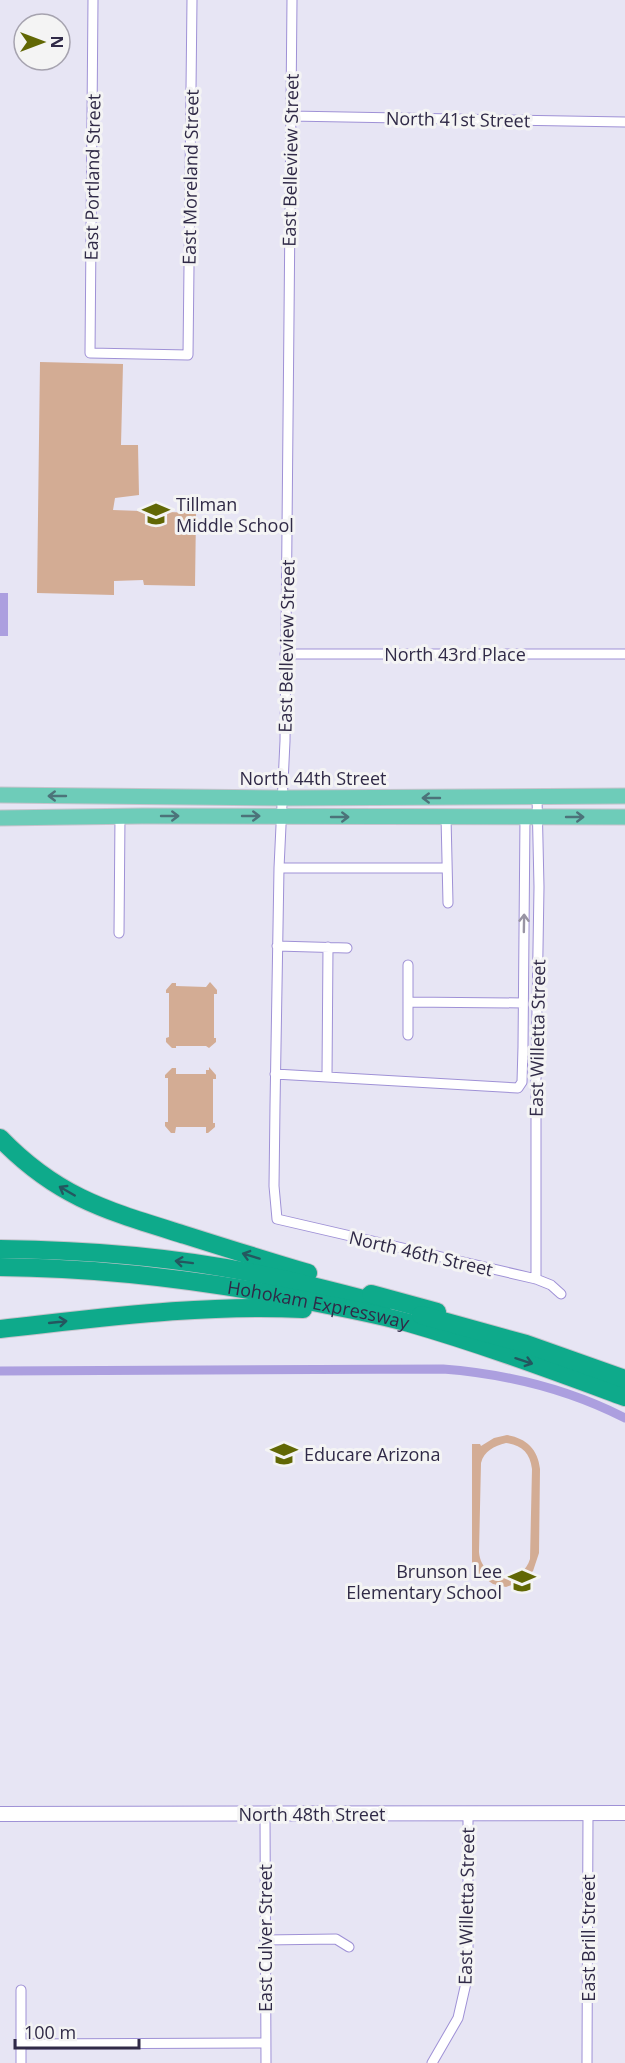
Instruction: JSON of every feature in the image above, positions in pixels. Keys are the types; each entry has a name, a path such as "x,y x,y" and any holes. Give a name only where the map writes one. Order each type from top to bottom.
{"highway":[{"path":"0,1138 43,1176 96,1206 370,1293 471,1322 526,1344"},
{"name":"Hohokam Expressway","path":"0,1250 122,1255 235,1269 333,1291 526,1344 625,1379"},
{"name":"Hohokam Expressway","path":"0,1267 141,1274 233,1287 370,1314 410,1324 625,1396"},
{"path":"0,1329 178,1310 286,1308 351,1316 468,1343"}],"main road":[{"name":"North 44th Street","path":"0,795 284,798 625,796"},
{"path":"100,796 120,816"},
{"path":"120,816 133,805 208,797"},
{"path":"0,818 120,816 625,817"}],"street":[{"name":"East Portland Street","path":"93,0 90,353 188,355"},
{"name":"East Moreland Street","path":"188,355 192,0"},
{"name":"East Belleview Street","path":"277,1219 274,1186 275,1074 279,868 284,798 292,0"},
{"name":"North 41st Street","path":"290,116 625,122"},
{"name":"North 43rd Place","path":"285,654 625,654"},
{"name":"East Willetta Street","path":"536,1279 539,887 531,817 537,797"},
{"path":"119,933 120,816"},
{"path":"446,817 448,903"},
{"path":"275,1074 518,1088 522,1082 531,817"},
{"path":"279,868 447,868"},
{"path":"277,946 347,948"},
{"path":"327,1076 328,947"},
{"path":"408,966 408,1035"},
{"path":"408,1002 523,1003"},
{"name":"North 46th Street","path":"277,1219 536,1279 551,1285 561,1294"},
{"name":"East Willetta Street","path":"432,2063 458,2018 466,1983 468,1813"},
{"name":"East Brill Street","path":"587,2063 588,1813"},
{"name":"North 48th Street","path":"0,1814 625,1813"},
{"name":"East Culver Street","path":"265,1814 266,2063"},
{"path":"265,1940 336,1939 349,1947"},
{"path":"21,1990 21,2063"},
{"path":"21,2044 266,2043"}],"shaded area":[{"path":"40,362 123,364 121,445 138,445 139,495 115,498 113,510 196,513 195,586 144,585 143,580 114,581 114,595 37,593"},
{"path":"0,593 8,593 8,636 0,636"},
{"path":"210,982 217,990 217,994 214,994 214,1038 216,1042 209,1048 206,1046 176,1046 172,1048 166,1042 166,1038 169,1037 169,993 166,993 166,990 172,983 176,983 176,986 206,987"},
{"path":"209,1067 216,1075 216,1079 213,1079 213,1123 215,1127 206,1133 206,1127 176,1127 175,1133 171,1133 165,1126 165,1122 168,1122 168,1078 165,1078 165,1075 172,1068 176,1068 176,1074 206,1074"},
{"path":"507,1435 525,1442 534,1450 540,1469 539,1553 533,1571 520,1582 506,1587 493,1584 480,1575 472,1577 472,1444 481,1446 494,1438","holes":["506,1443 512,1444 527,1454 532,1469 530,1559 519,1574 502,1577 494,1575 487,1569 481,1562 479,1552 481,1463 484,1455 490,1450"]}],"waterway":[{"path":"0,1371 443,1369 467,1371 537,1384 582,1399 625,1418"}],"place":[{"name":"Tillman Middle School","path":"156,514"},
{"name":"Educare Arizona","path":"284,1454"},
{"name":"Brunson Lee Elementary School","path":"522,1581"}]}
